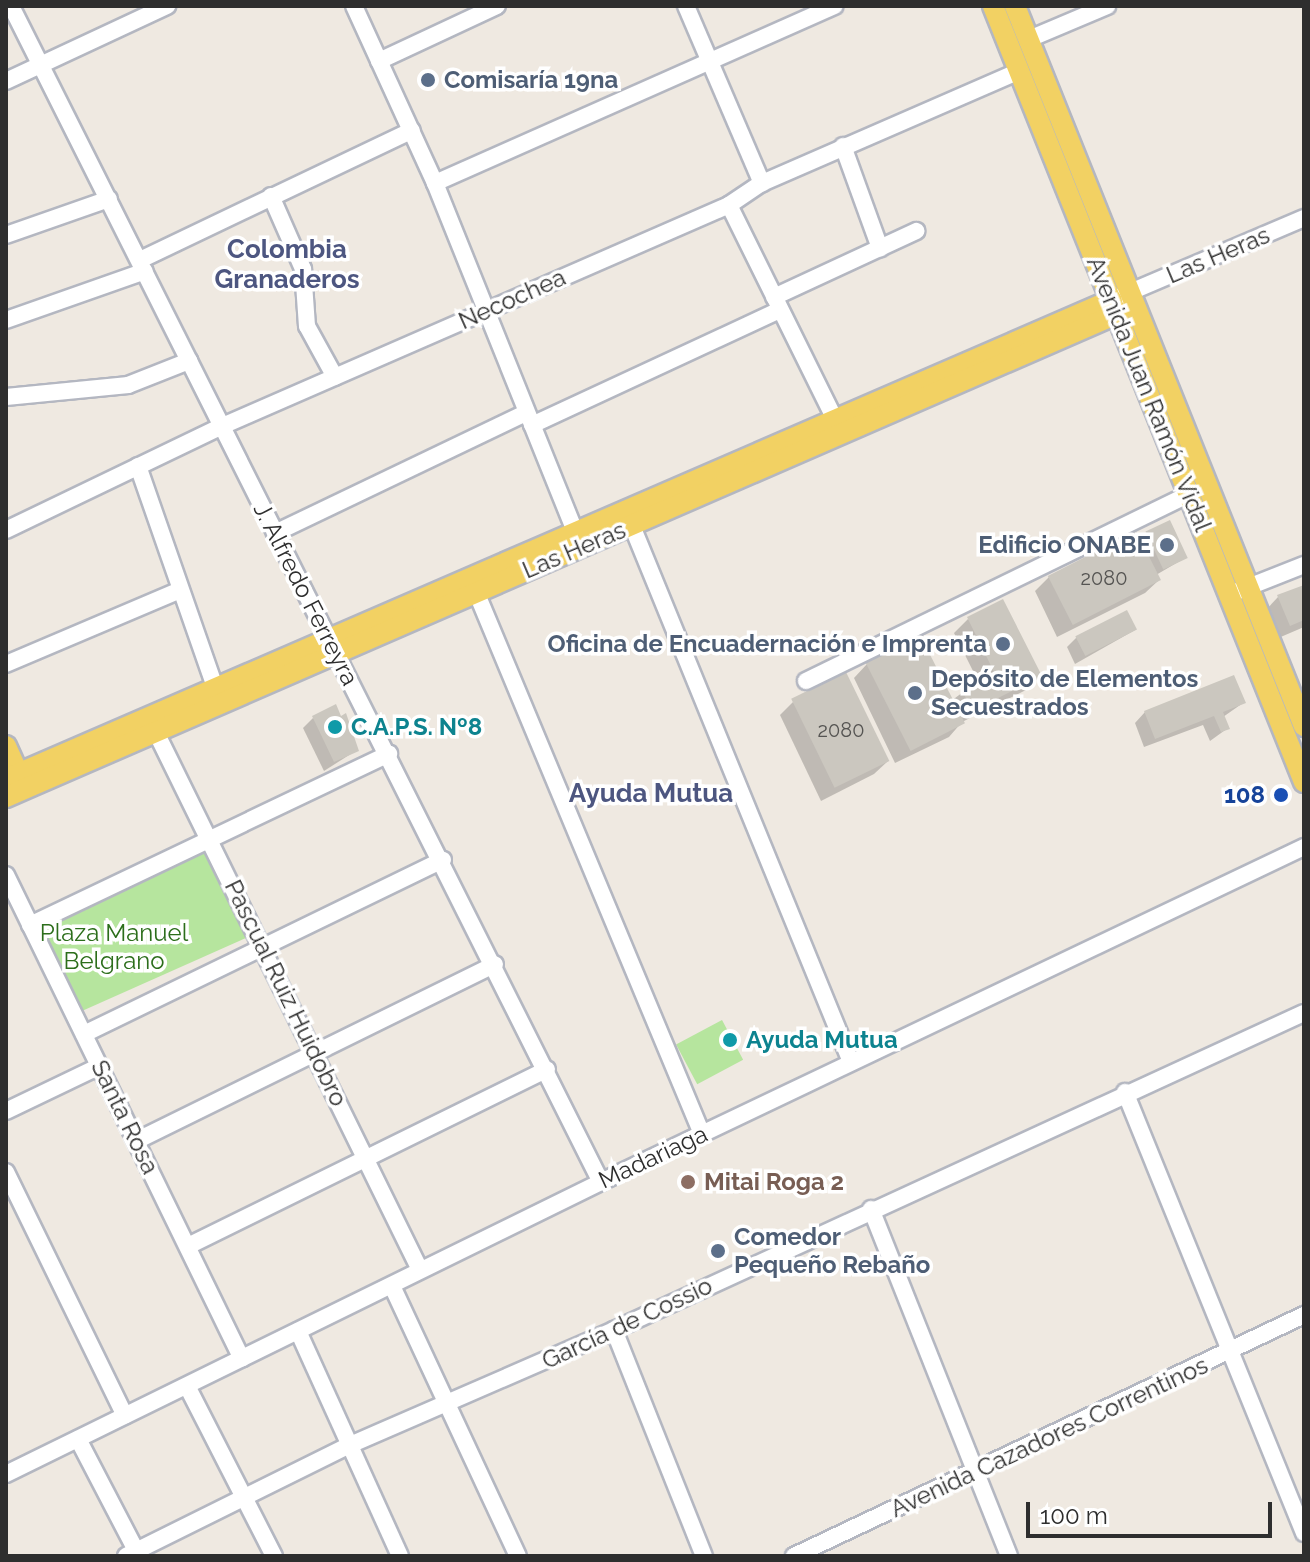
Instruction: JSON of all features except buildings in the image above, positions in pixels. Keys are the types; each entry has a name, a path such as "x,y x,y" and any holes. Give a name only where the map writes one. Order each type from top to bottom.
{"main road":[{"name":"Avenida Juan Ramón Vidal","path":"993,6 1249,587 1304,726"},
{"name":"Avenida Juan Ramón Vidal","path":"1015,6 1189,494 1304,782"},
{"name":"Las Heras","path":"12,787 1121,302"},
{"name":"Las Heras","path":"152,724 215,687 332,646"},
{"path":"6,746 12,787"}],"street":[{"name":"J. Alfredo Ferreyra","path":"11,6 44,64 220,427 443,860 601,1182"},
{"path":"6,81 167,6"},
{"path":"354,6 435,183 579,540"},
{"path":"379,61 497,6"},
{"path":"686,6 712,60 762,183"},
{"path":"435,183 835,6"},
{"path":"1029,39 1107,6"},
{"name":"Necochea","path":"6,530 220,427 729,205 762,183 1020,71"},
{"path":"6,320 142,265 271,196 412,130"},
{"path":"843,146 880,248"},
{"path":"271,196 303,269 307,326 335,377"},
{"path":"6,235 109,199"},
{"path":"729,205 838,426"},
{"name":"Las Heras","path":"1121,302 1304,218"},
{"path":"275,533 777,303 916,231"},
{"path":"6,397 128,385 189,361"},
{"path":"138,466 215,687"},
{"path":"806,681 1189,494"},
{"path":"629,519 851,1062"},
{"path":"1229,594 1304,565"},
{"path":"473,585 702,1134"},
{"path":"6,664 180,590"},
{"name":"Pascual Ruiz Huidobro","path":"152,724 212,839 420,1270"},
{"path":"30,925 389,754"},
{"name":"Madariaga","path":"6,1474 601,1182 1304,847"},
{"path":"84,1034 443,860"},
{"name":"Santa Rosa","path":"6,875 242,1359"},
{"path":"136,1141 495,964"},
{"name":"García de Cossio","path":"134,1554 350,1445 614,1330 1125,1092 1304,1013"},
{"path":"6,1111 100,1066"},
{"path":"188,1246 547,1069"},
{"path":"1125,1092 1304,1533"},
{"path":"6,1172 125,1416"},
{"path":"871,1209 1009,1556"},
{"path":"392,1286 518,1556"},
{"name":"Avenida Cazadores Correntinos","path":"794,1556 1304,1315"},
{"path":"614,1330 704,1556"},
{"path":"298,1331 398,1555"},
{"path":"187,1386 274,1556"},
{"path":"78,1439 134,1554"}],"green space":[{"name":"Plaza Manuel Belgrano","path":"209,846 249,936 80,1012 40,921"},
{"path":"722,1020 743,1060 697,1084 676,1044"}],"place":[{"name":"Comisaría 19na","path":"428,80"},
{"name":"Edificio ONABE","path":"1167,545"},
{"name":"Oficina de Encuadernación e Imprenta","path":"1003,644"},
{"name":"Depósito de Elementos Secuestrados","path":"915,693"},
{"name":"C.A.P.S. Nº8","path":"335,727"},
{"name":"108","path":"1281,795"},
{"name":"Ayuda Mutua","path":"730,1040"},
{"name":"Mitai Roga 2","path":"688,1182"},
{"name":"Comedor Pequeño Rebaño","path":"718,1251"}],"district":[{"name":"Colombia Granaderos","path":"287,265"},
{"name":"Ayuda Mutua","path":"651,794"}]}
